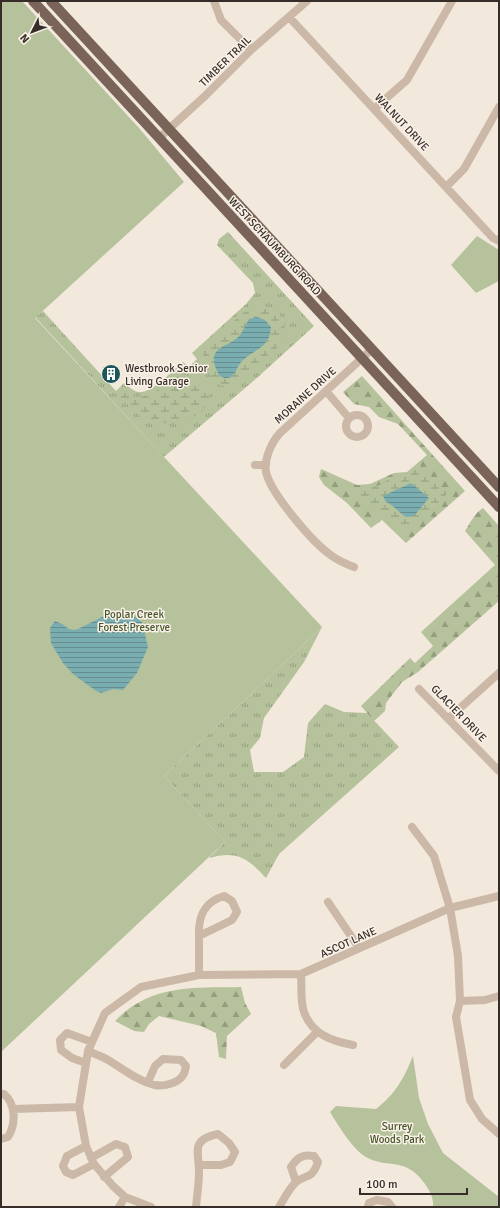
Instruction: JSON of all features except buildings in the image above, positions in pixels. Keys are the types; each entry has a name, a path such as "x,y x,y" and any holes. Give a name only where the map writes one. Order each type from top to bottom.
{"main road":[{"name":"WEST SCHAUMBURG ROAD","path":"33,1 499,507"},
{"name":"WEST SCHAUMBURG ROAD","path":"51,1 499,487"}],"street":[{"path":"214,1 221,20 251,50"},
{"name":"TIMBER TRAIL","path":"159,138 205,96 251,50 307,1"},
{"path":"374,109 407,80 452,1"},
{"name":"WALNUT DRIVE","path":"289,17 493,238 499,241"},
{"path":"446,187 464,169 499,107"},
{"name":"MORAINE DRIVE","path":"354,567 330,555 278,499 266,472 266,465 269,450 274,439 372,349"},
{"path":"326,391 349,418"},
{"path":"255,465 266,465"},
{"path":"449,718 499,674"},
{"name":"GLACIER DRIVE","path":"419,688 499,771"},
{"path":"412,827 434,856 450,908 458,956 460,1002 456,1017 470,1100 482,1119 499,1134"},
{"path":"199,936 232,920 237,912 232,901 224,896 214,899 199,919 199,936 199,975"},
{"name":"ASCOT LANE","path":"151,1207 126,1197 104,1177 93,1161 86,1146 79,1107 88,1051 105,1013 140,987 199,975 300,974 450,908 499,896"},
{"path":"328,902 359,948"},
{"path":"300,974 304,1011 317,1032 340,1042 353,1045"},
{"path":"460,1002 485,1000 499,996"},
{"path":"284,1065 317,1032"},
{"path":"86,1063 72,1058 62,1050 60,1040 67,1033 92,1042"},
{"path":"88,1051 106,1059 148,1082 155,1085 165,1086 183,1076 186,1066 181,1060 163,1059 155,1066 148,1082"},
{"path":"1,1094 4,1094 11,1100 13,1109 12,1130 8,1137 1,1139"},
{"path":"13,1109 79,1107"},
{"path":"196,1207 199,1165 196,1154 198,1145 206,1137 218,1134 229,1142 235,1152 230,1162 221,1165 199,1165"},
{"path":"86,1146 67,1156 63,1166 66,1172 73,1175 116,1144 125,1147 128,1157 104,1177"},
{"path":"279,1207 296,1182"},
{"path":"119,1207 126,1197"},
{"path":"368,1207 369,1204 377,1200 388,1202 392,1207"}],"green space":[{"name":"Poplar Creek Forest Preserve","path":"1,1 22,1 139,128 184,182 35,318 322,627 164,776 225,842 1,1052"},
{"path":"228,232 314,326 258,377 164,457 35,317 43,311 116,391 124,383 132,390 144,392 162,381 183,362 189,367 197,359 192,353 246,304 255,293 253,283 217,245 219,239"},
{"path":"477,236 499,250 499,281 476,293 451,265"},
{"path":"263,306 277,310 285,323 284,336 277,348 253,367 242,381 233,386 220,386 212,379 205,367 203,353 210,341 230,327 238,316 250,309"},
{"path":"181,374 194,378 210,392 207,405 203,411 189,419 173,423 157,423 150,421 137,414 119,395 121,390 132,396 145,396 158,390"},
{"path":"362,376 465,491 406,543 382,520 371,528 347,503 324,485 319,477 321,469 357,485 370,484 394,473 407,472 427,455 398,424 379,417 369,407 354,404 343,392"},
{"path":"419,464 448,493 405,533 358,495 359,489 378,486 394,475 402,476"},
{"path":"483,508 499,526 499,601 418,672 402,682 386,703 385,711 374,721 361,706 410,658 415,663 433,646 421,632 495,565 465,531 475,516"},
{"path":"322,627 304,662 264,718 260,738 250,750 254,772 283,772 304,757 308,723 325,704 344,712 367,713 399,747 279,854 266,878 253,865 241,858 227,855 209,858 225,842 164,776"},
{"path":"241,987 245,1003 251,1014 227,1036 226,1059 219,1057 216,1033 201,1026 159,1016 149,1024 144,1032 134,1031 115,1021 143,1000 158,994 189,988"},
{"name":"Surrey Woods Park","path":"413,1056 419,1098 428,1124 443,1153 499,1197 499,1207 433,1207 430,1192 417,1175 410,1169 403,1166 375,1161 361,1154 346,1137 330,1112 336,1106 376,1109 394,1092 406,1072"}],"water":[{"path":"257,317 265,320 271,327 270,335 264,345 240,363 232,376 229,378 222,377 218,373 214,363 214,356 216,352 240,335 249,319"},
{"path":"411,483 429,498 414,516 406,517 386,502 383,496"},
{"path":"108,614 131,614 142,622 148,647 137,673 123,690 113,689 101,693 73,674 63,663 51,643 50,628 55,621 69,629 74,630"}],"place":[{"name":"Westbrook Senior Living Garage","path":"111,374"}]}
